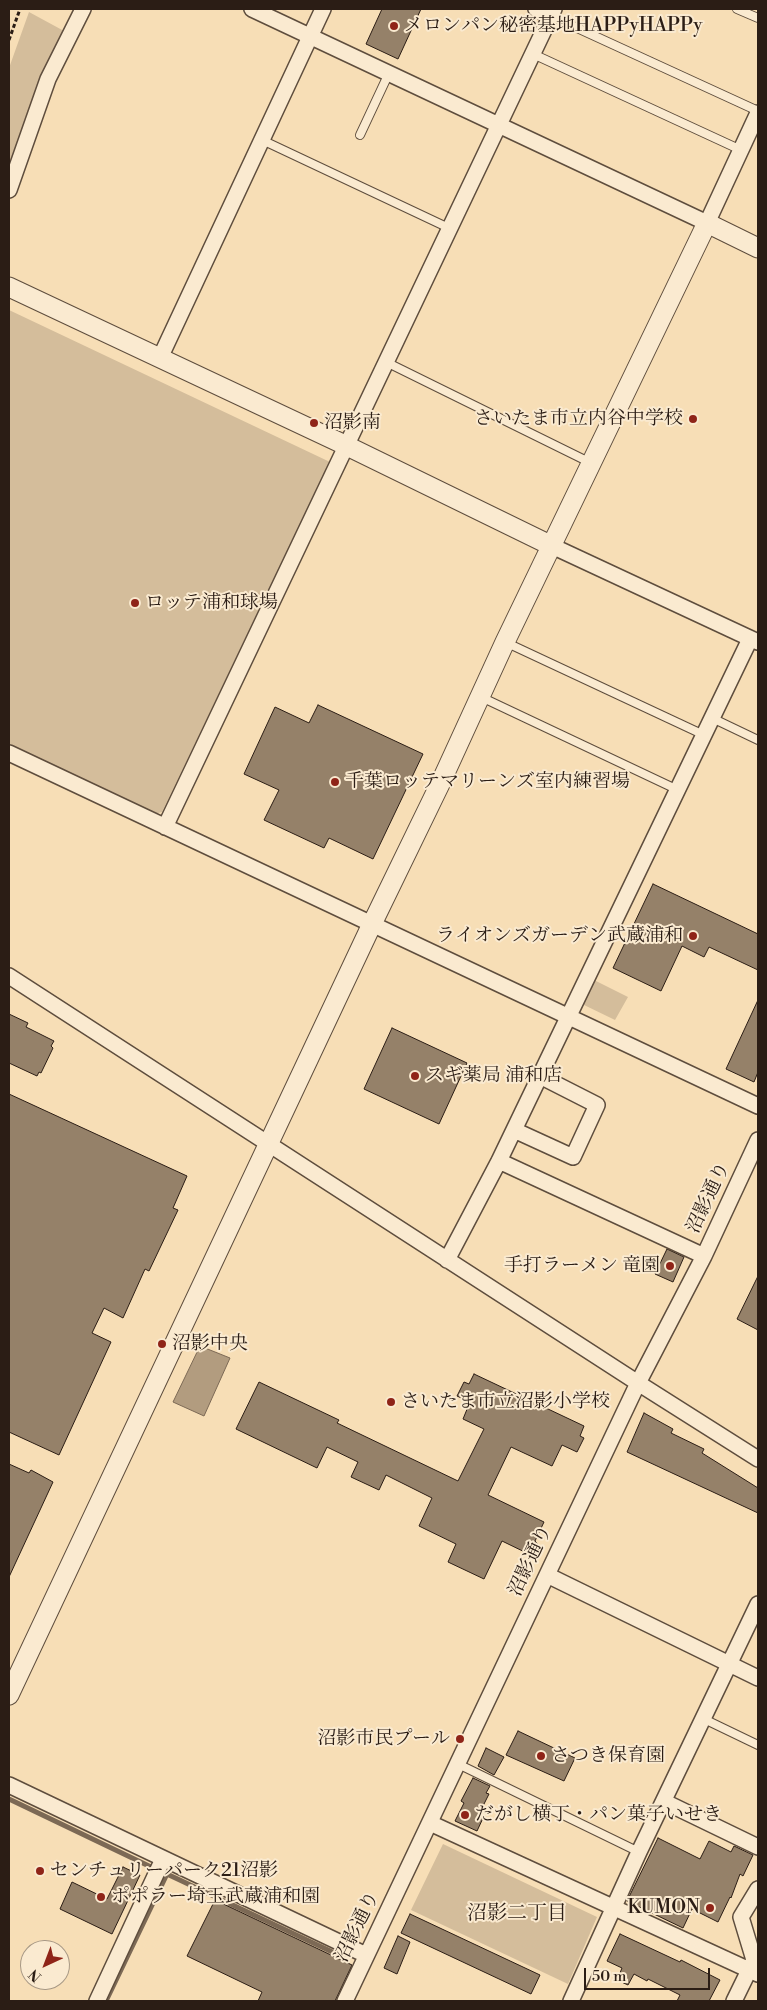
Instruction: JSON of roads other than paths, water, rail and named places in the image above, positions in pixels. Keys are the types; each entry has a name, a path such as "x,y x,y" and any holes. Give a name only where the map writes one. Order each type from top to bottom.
{"street":[{"path":"9,190 48,79 83,9"},
{"path":"252,9 758,248"},
{"path":"160,358 323,9"},
{"path":"165,827 345,445 553,12 536,9"},
{"path":"9,1695 481,697 505,642 758,112"},
{"path":"9,287 345,445 552,546 754,640 712,718 499,1162 447,1260"},
{"path":"9,753 758,1106"},
{"path":"9,976 268,1145 758,1459"},
{"path":"514,1130 573,1157 597,1105 540,1076"},
{"name":"沼影通り","path":"345,2001 638,1383 704,1256 758,1140"},
{"path":"499,1162 704,1256"},
{"path":"547,1575 758,1678"},
{"path":"571,2001 639,1852 665,1802 758,1604"},
{"path":"9,1786 366,1956"},
{"path":"665,1802 758,1847"},
{"path":"430,1823 754,1972"},
{"path":"96,2001 163,1859"},
{"path":"734,2001 754,1972 754,1960 741,1917 758,1889"}],"lane":[{"path":"737,9 758,18"},
{"path":"553,12 758,112"},
{"path":"533,54 741,150"},
{"path":"360,135 388,73"},
{"path":"262,140 450,229"},
{"path":"386,362 592,463"},
{"path":"505,642 704,735"},
{"path":"481,697 678,790"},
{"path":"712,718 758,740"},
{"path":"704,1719 758,1745"},
{"path":"458,1764 639,1852"}],"waterway":[{"path":"9,1799 151,1867"},
{"path":"106,2001 167,1874 345,1958"}],"place":[{"name":"メロンパン秘密基地HAPPyHAPPy","path":"394,26"},
{"name":"さいたま市立内谷中学校","path":"693,419"},
{"name":"沼影南","path":"314,423"},
{"name":"ロッテ浦和球場","path":"135,603"},
{"name":"千葉ロッテマリーンズ室内練習場","path":"335,782"},
{"name":"ライオンズガーデン武蔵浦和","path":"693,936"},
{"name":"スギ薬局 浦和店","path":"415,1076"},
{"name":"手打ラーメン 竜園","path":"670,1266"},
{"name":"沼影中央","path":"162,1344"},
{"name":"さいたま市立沼影小学校","path":"391,1402"},
{"name":"沼影市民プール","path":"460,1739"},
{"name":"さつき保育園","path":"541,1756"},
{"name":"だがし横丁・パン菓子いせき","path":"465,1815"},
{"name":"センチュリーパーク21沼影","path":"40,1871"},
{"name":"ポポラー埼玉武蔵浦和園","path":"101,1897"},
{"name":"KUMON","path":"710,1908"}],"district":[{"name":"沼影二丁目","path":"517,1914"}]}
